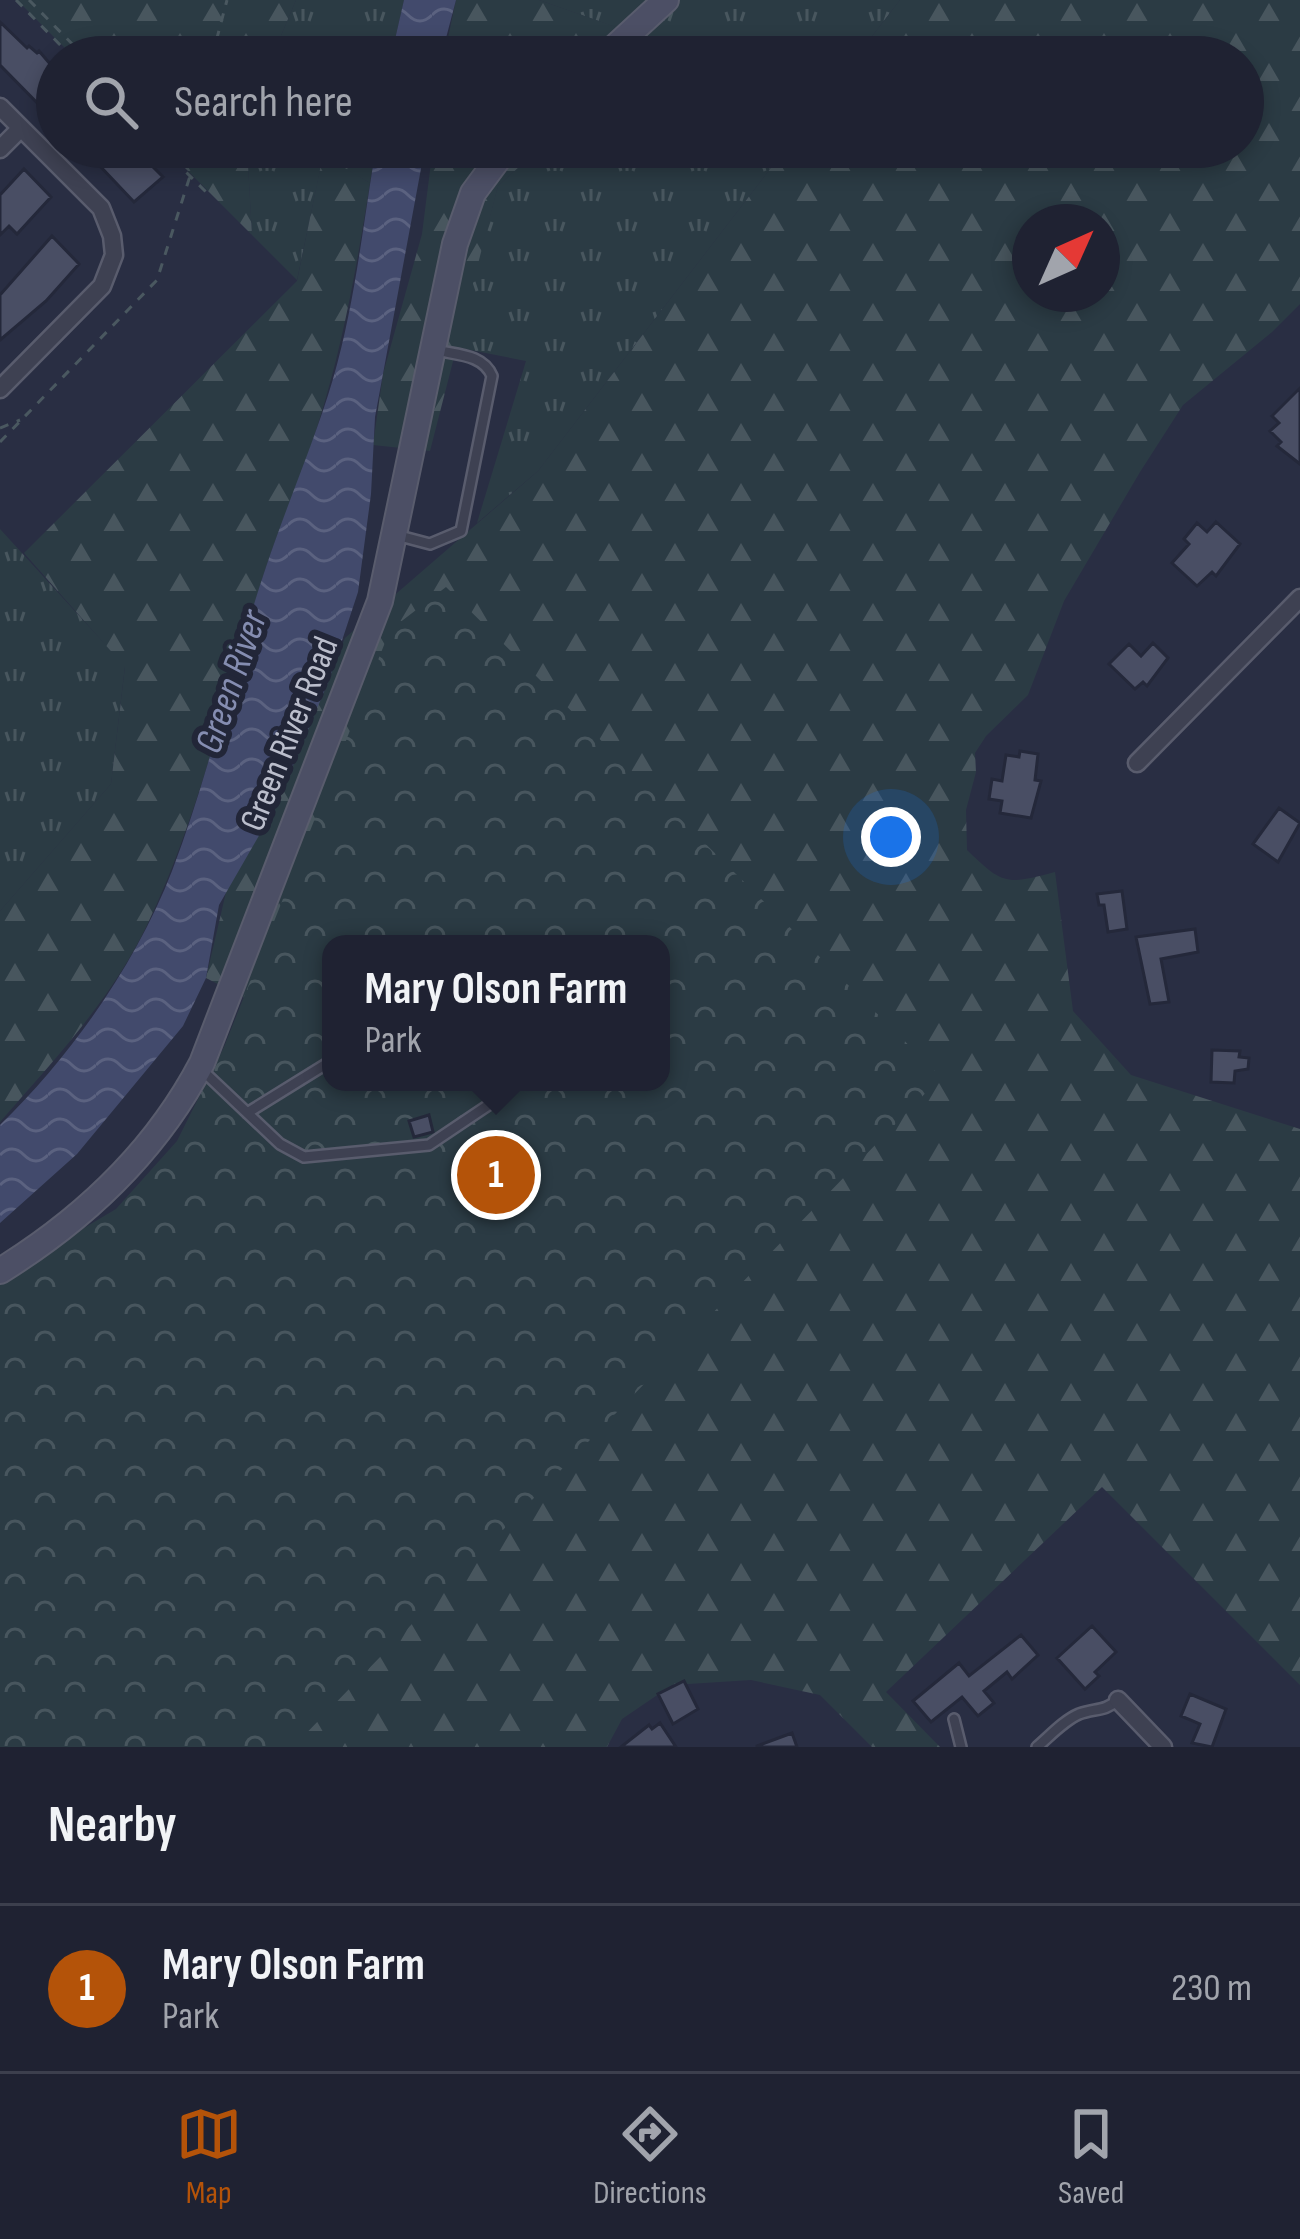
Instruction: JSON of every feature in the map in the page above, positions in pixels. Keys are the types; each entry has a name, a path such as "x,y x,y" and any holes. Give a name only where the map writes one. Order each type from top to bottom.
{"street":[{"path":"627,36 666,0"},
{"path":"0,107 36,143"},
{"path":"0,149 21,128"},
{"path":"0,388 102,286 111,270 112,236 101,208 61,168"},
{"name":"Green River Road","path":"0,1271 42,1244 130,1167 180,1105 200,1067 361,655 396,536 431,349 466,209 491,168"},
{"path":"1137,763 1300,598"},
{"path":"1118,1700 1163,1747"}],"lane":[{"path":"396,536 430,544 461,531 488,398 492,376 488,365 431,349"},
{"path":"200,1067 280,1144 304,1157 429,1145 490,1104"},
{"path":"247,1113 322,1067"},
{"path":"1037,1747 1070,1719 1085,1711 1105,1711 1118,1700"},
{"path":"953,1719 962,1747"}],"path":[{"path":"16,0 51,36"},
{"path":"29,0 64,36"},
{"path":"218,36 227,0"},
{"path":"182,168 206,191"},
{"path":"0,442 157,280 190,176"},
{"path":"0,428 24,418"}],"green space":[{"path":"17,0 296,0 281,36 53,36"},
{"path":"296,0 404,0 396,36 281,36"},
{"path":"456,0 539,0 642,36 448,36"},
{"path":"539,0 900,0 872,36 641,36"},
{"path":"900,0 1300,0 1300,304 1183,405 1064,601 1028,695 975,753 976,772 966,810 967,850 989,870 1015,880 1055,872 1073,1011 1131,1075 1300,1129 1300,1685 1102,1487 886,1692 940,1747 872,1747 820,1695 751,1680 672,1685 622,1719 607,1747 0,1747 716,1128 670,974 670,935 322,935 322,958 284,1018 206,978 227,888 276,806 345,638 538,471 771,168 1264,168 1264,36 872,36"},
{"path":"185,168 248,168 252,235"},
{"path":"248,168 320,168 297,280 252,235"},
{"path":"320,168 345,168 370,183 335,365 265,570 198,794 166,882 133,952 80,1028 0,1122 0,911 111,784 125,667 24,553 297,281"},
{"path":"344,168 372,168 370,183"},
{"path":"430,168 518,168 498,186 430,451 373,445 383,374 422,234"},
{"path":"518,168 771,168 538,471 477,523 526,361 455,347 498,186"},
{"path":"0,529 125,666 111,784 0,911"},
{"path":"446,587 941,1077 293,1747 0,1747 0,1278 116,1209 177,1141 224,1047 390,630"}],"water":[{"path":"404,0 456,0 447,36 396,36"},
{"name":"Green River","path":"373,168 421,168 375,417 358,592 329,680 276,806 219,905 206,978 183,1026 77,1154 0,1223 0,1125 52,1069 99,1007 140,940 172,871 266,567 333,379 353,293"}],"building":[{"path":"0,22 36,52 36,102 0,65"},
{"path":"102,168 154,168 163,177 134,202"},
{"path":"24,169 51,197 17,234 9,226 0,235 0,195"},
{"path":"52,236 79,264 46,301 0,340 0,295"},
{"path":"1300,388 1300,464 1277,446 1281,442 1270,431 1279,423 1272,416"},
{"path":"1216,522 1240,544 1216,576 1212,572 1197,586 1172,563 1189,544 1184,539 1197,523 1207,532"},
{"path":"1153,643 1168,658 1147,686 1143,682 1135,689 1109,664 1129,644 1141,656"},
{"path":"1020,751 1038,754 1035,780 1041,781 1031,818 1000,813 1002,801 989,799 992,779 1002,781 1006,755 1019,757"},
{"path":"1279,808 1300,823 1278,862 1253,844"},
{"path":"1122,891 1127,929 1108,932 1104,905 1099,905 1097,894"},
{"path":"1195,929 1198,952 1161,959 1169,1002 1150,1004 1136,937"},
{"path":"1212,1050 1240,1051 1239,1057 1249,1058 1248,1069 1235,1071 1234,1083 1211,1082"},
{"path":"429,1115 433,1132 414,1137 409,1121"},
{"path":"1092,1626 1116,1652 1085,1689 1057,1658"},
{"path":"1021,1635 1038,1655 1012,1679 1007,1672 984,1691 994,1703 978,1716 962,1697 931,1722 913,1701 959,1663 969,1676"},
{"path":"684,1681 698,1709 673,1724 658,1694"},
{"path":"1190,1694 1226,1709 1212,1747 1192,1743 1200,1724 1181,1716"},
{"path":"660,1723 676,1747 621,1747 649,1725 652,1729"},
{"path":"792,1733 797,1747 757,1747 757,1746"}],"place":[{"name":"Mary Olson Farm","path":"496,1175"}]}
